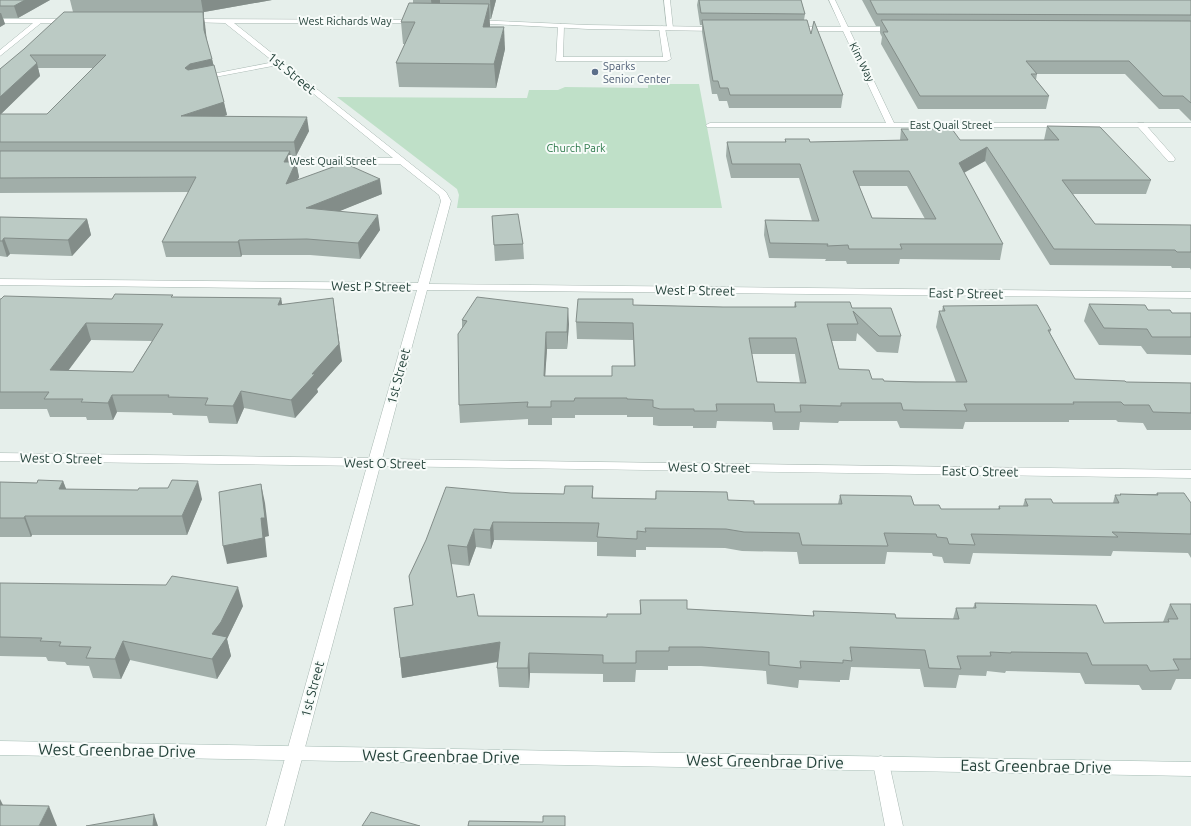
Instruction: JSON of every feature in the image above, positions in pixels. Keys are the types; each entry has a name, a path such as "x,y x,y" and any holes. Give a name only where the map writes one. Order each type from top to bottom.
{"street":[{"path":"667,0 670,28"},
{"name":"Kim Way","path":"832,0 891,125"},
{"path":"0,21 78,21"},
{"path":"0,54 39,21"},
{"name":"West Richards Way","path":"182,21 429,21"},
{"name":"1st Street","path":"228,21 403,161 443,194 446,200 275,826"},
{"path":"464,21 562,26 729,29"},
{"path":"562,26 559,60 667,59 662,28"},
{"path":"783,28 900,29"},
{"path":"193,80 279,63"},
{"name":"East Quail Street","path":"710,125 1191,125"},
{"path":"1141,125 1171,159"},
{"name":"West Quail Street","path":"268,161 403,161"},
{"name":"West P Street","path":"0,282 742,290"},
{"name":"East P Street","path":"742,290 1191,296"},
{"name":"West O Street","path":"0,457 769,468"},
{"name":"East O Street","path":"769,468 1191,474"},
{"name":"West Greenbrae Drive","path":"0,748 881,763"},
{"path":"881,763 894,826"},
{"name":"East Greenbrae Drive","path":"881,763 1191,769"}],"green space":[{"name":"Church Park","path":"648,84 699,84 722,208 457,208 459,195 457,189 337,97 527,98 529,90 558,90 565,87 648,88"}],"building":[{"path":"0,0 25,0 14,6 0,6"},
{"path":"699,0 801,0 805,14 701,13"},
{"path":"870,0 1191,0 1191,15 877,14"},
{"path":"409,3 489,4 483,27 504,27 494,64 396,63 415,22 401,22"},
{"path":"64,12 203,12 204,30 212,59 190,64 185,68 188,70 214,65 224,102 181,116 307,117 294,142 0,142 0,114 47,114 106,55 30,55 37,63 0,97 0,69"},
{"path":"702,20 807,20 811,34 814,21 843,95 730,95 728,88 720,88 718,81 713,81"},
{"path":"881,20 1191,21 1191,103 1183,96 1163,96 1129,61 1026,61 1037,74 1031,74 1049,96 920,96 883,32 888,32"},
{"path":"1047,126 1100,127 1151,180 1062,180 1095,224 1191,225 1191,252 1177,252 1175,250 1054,249 987,147 959,163 1003,244 900,244 902,249 849,249 848,245 827,246 828,244 770,243 765,220 819,221 800,164 732,164 727,142 786,142 785,139 809,139 810,142 908,140 901,129 952,129 960,140 1059,140","holes":["853,171 909,171 936,219 872,218"]},
{"path":"0,151 290,151 284,162 296,162 286,184 344,163 380,179 306,208 378,215 358,243 307,239 239,240 238,242 162,242 196,177 0,178"},
{"path":"518,214 523,244 494,245 492,216"},
{"path":"0,217 87,219 68,240 4,238 0,241"},
{"path":"115,294 173,295 171,297 281,298 278,305 333,298 339,344 312,374 315,374 291,400 241,391 233,406 205,405 208,398 168,397 169,395 112,395 108,403 81,402 83,399 44,399 49,392 0,392 0,299 4,296 112,299","holes":["86,323 163,324 133,372 50,370"]},
{"path":"477,297 568,308 567,332 546,332 544,376 612,376 612,366 635,366 633,323 576,322 578,299 633,299 633,305 723,307 796,307 795,302 850,302 852,308 891,308 901,336 879,336 853,311 858,324 827,324 839,369 869,370 872,379 883,379 884,381 967,382 939,311 945,311 943,306 1037,305 1051,330 1048,330 1075,379 1126,382 1191,383 1191,413 1153,412 1149,405 1124,405 1121,402 1073,402 1074,404 964,404 967,411 903,410 901,403 841,403 841,406 800,405 801,412 775,412 774,404 716,404 717,411 660,409 653,407 653,400 627,398 575,398 574,401 551,401 551,407 527,407 528,402 459,405 458,334 467,321 462,320","holes":["749,338 796,338 806,383 757,382"]},
{"path":"1089,304 1145,305 1148,310 1170,310 1172,313 1191,313 1191,337 1152,337 1147,329 1104,328"},
{"path":"38,480 63,481 59,489 138,490 139,488 168,488 172,480 198,481 182,516 25,516 24,518 0,518 0,482 37,483"},
{"path":"261,484 265,518 261,518 263,538 223,546 219,492"},
{"path":"565,486 593,486 592,498 656,499 656,491 727,492 728,500 754,501 754,504 842,504 840,495 911,496 914,505 939,505 941,509 1000,509 999,506 1028,506 1025,499 1051,499 1053,503 1119,503 1115,495 1158,495 1157,493 1184,493 1191,503 1191,534 1112,532 1118,537 971,534 975,545 949,544 947,538 937,537 936,534 884,533 888,546 802,545 799,533 744,532 726,529 645,528 646,532 637,531 637,539 597,537 599,523 493,522 490,530 474,529 467,547 448,545 457,597 474,594 478,616 607,617 607,614 641,614 640,600 687,600 687,609 814,616 813,611 895,614 896,618 959,619 956,608 976,608 975,603 1096,605 1104,623 1169,622 1168,619 1178,619 1170,604 1191,604 1191,659 1173,659 1179,670 1150,671 1147,665 1092,665 1087,653 990,652 991,656 957,656 961,669 929,668 925,650 850,647 852,661 843,660 843,663 800,661 801,668 769,665 769,652 702,647 669,647 669,651 636,651 636,663 603,663 603,655 529,653 528,668 497,668 500,642 400,658 394,608 413,605 409,576 426,540 446,487 511,493 564,494"},
{"path":"172,576 238,587 221,622 212,634 227,637 212,659 123,641 115,659 86,658 91,647 59,646 61,642 40,641 42,638 0,637 0,583 166,585"},
{"path":"0,805 49,806 39,826 0,826"},
{"path":"371,812 420,826 362,826"},
{"path":"154,814 153,826 86,826"},
{"path":"543,816 565,816 565,826 468,826 469,821 543,822"}],"place":[{"name":"Sparks Senior Center","path":"595,72"}]}
